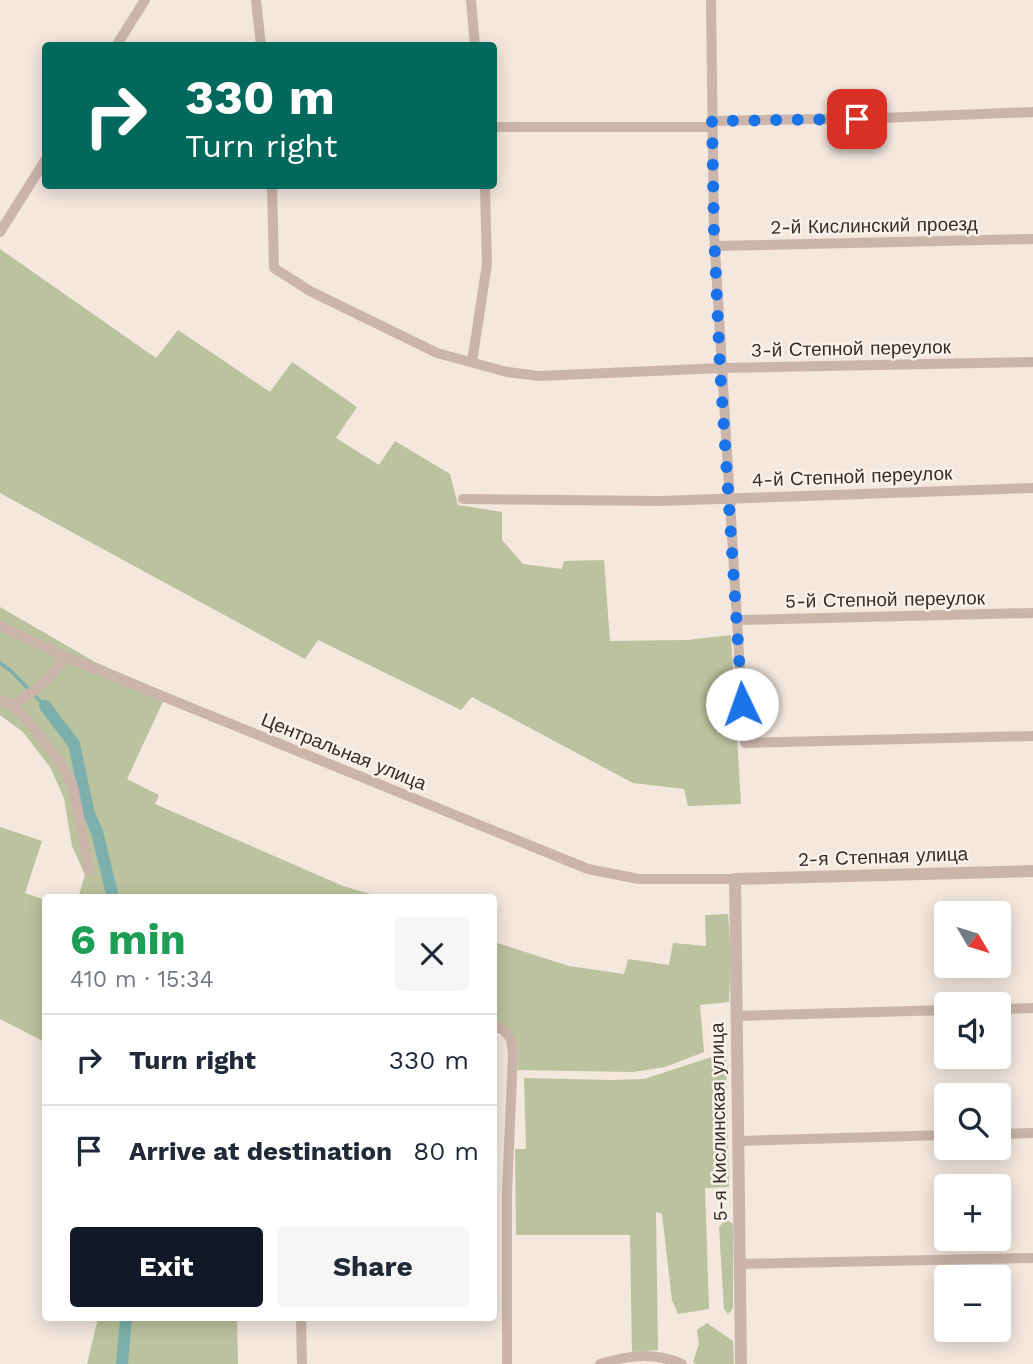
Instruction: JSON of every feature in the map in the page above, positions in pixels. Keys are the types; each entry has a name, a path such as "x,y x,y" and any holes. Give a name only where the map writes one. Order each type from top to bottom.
{"street":[{"path":"119,42 145,0"},
{"path":"256,0 261,42"},
{"path":"471,0 475,42"},
{"path":"711,0 720,368 742,704"},
{"path":"497,127 712,124 1033,112"},
{"path":"0,232 42,165"},
{"name":"3-й Степной переулок","path":"272,189 274,268 310,291 437,353 507,372 539,376 720,368 1033,362"},
{"path":"472,362 487,264 485,189"},
{"name":"2-й Кислинский проезд","path":"715,246 1033,239"},
{"name":"4-й Степной переулок","path":"463,499 660,500 1033,488"},
{"name":"5-й Степной переулок","path":"738,620 1033,613"},
{"name":"Центральная улица","path":"0,626 66,657 588,869 639,879 734,879"},
{"path":"12,705 32,694 66,657"},
{"path":"0,700 12,705 27,720 60,762 74,786 89,870"},
{"path":"745,743 1033,736"},
{"name":"2-я Степная улица","path":"734,879 1033,871"},
{"name":"5-я Кислинская улица","path":"734,879 741,1364"},
{"path":"1011,1009 1033,1008"},
{"path":"736,1016 934,1010"},
{"path":"498,1028 511,1039 513,1054 507,1193 507,1364"},
{"path":"1011,1134 1033,1133"},
{"path":"738,1141 934,1136"},
{"path":"739,1264 1033,1258"},
{"path":"301,1321 302,1364"},
{"path":"600,1364 621,1357 646,1355 668,1358 682,1364"}],"green space":[{"path":"0,249 156,358 178,330 270,392 292,362 357,407 336,438 379,465 395,441 450,474 458,505 502,512 502,540 523,564 562,569 564,561 604,560 610,641 688,640 731,635 741,804 688,806 684,789 633,783 472,697 461,710 318,640 305,659 0,493"},
{"path":"0,607 95,662 167,693 127,779 159,795 155,804 343,886 370,894 79,894 85,875 72,846 64,798 50,767 23,732 0,715"},
{"path":"0,827 42,841 25,893 42,899 42,1040 0,1019"},
{"path":"728,914 731,953 729,1002 700,1005 704,1052 665,1067 633,1072 518,1070 516,1040 497,1026 497,943 569,966 624,974 628,959 669,965 673,943 706,946 705,915"},
{"path":"721,1054 726,1058 729,1187 705,1188 709,1309 678,1314 672,1300 662,1214 656,1212 658,1350 632,1352 630,1235 516,1235 515,1149 526,1149 524,1078 644,1079"},
{"path":"726,1219 733,1224 733,1308 728,1314 724,1309 719,1227"},
{"path":"97,1321 237,1321 238,1364 87,1364"},
{"path":"707,1323 733,1341 734,1364 693,1362 699,1344 697,1330"}],"waterway":[{"path":"0,663 45,706"},
{"path":"45,706 74,744 89,814 97,832 112,894"},
{"path":"122,1364 126,1321"}],"route":[{"path":"742,704 720,368 712,121 857,119"}]}
